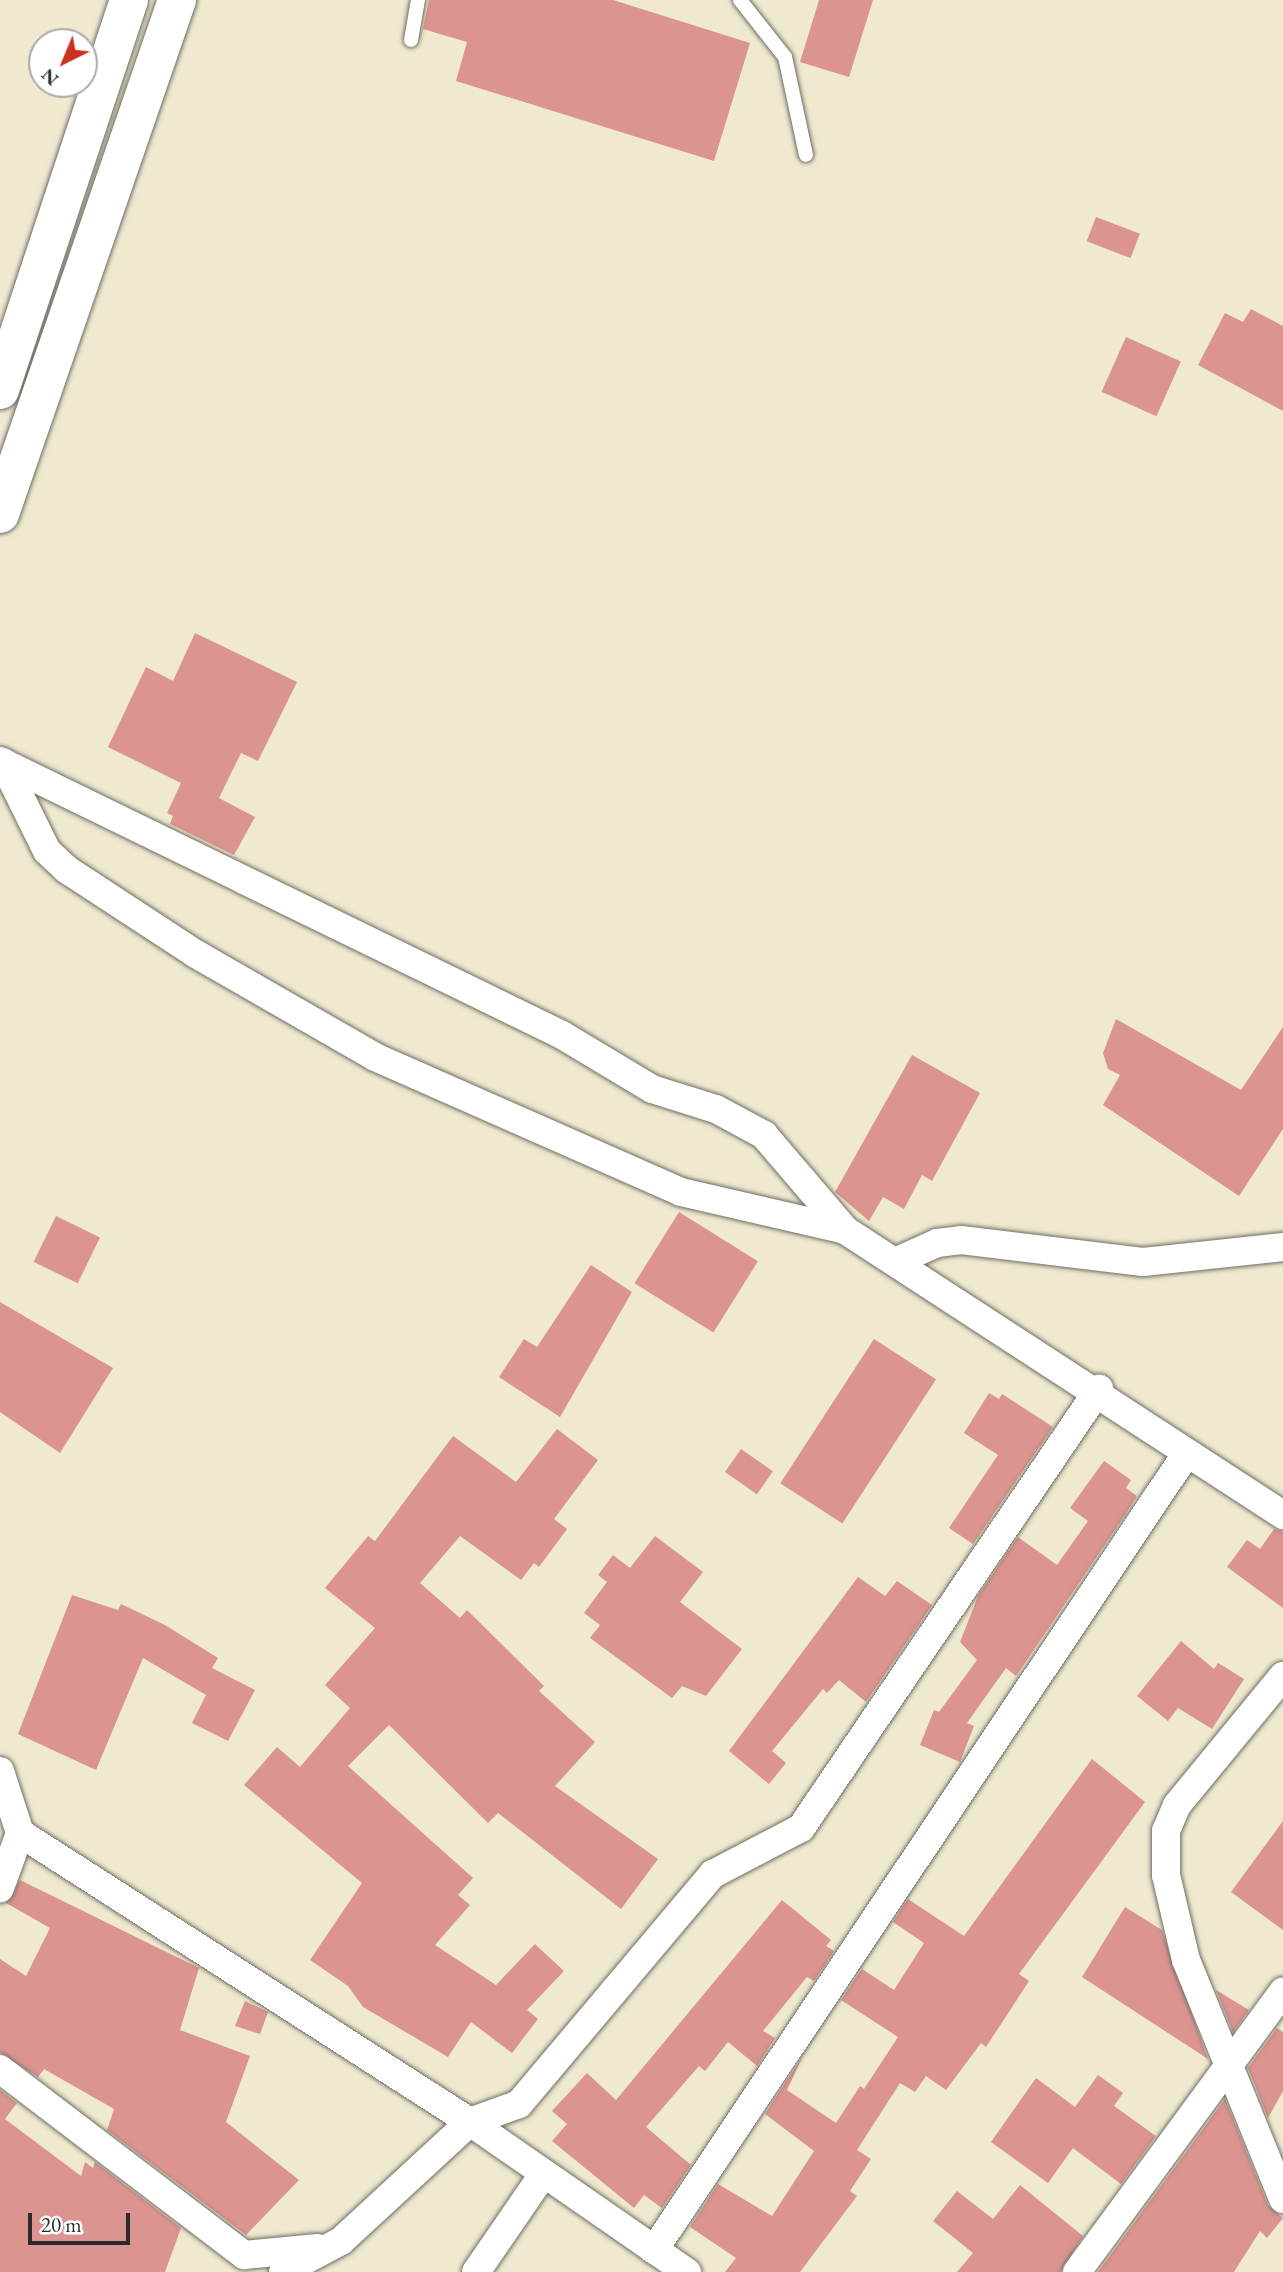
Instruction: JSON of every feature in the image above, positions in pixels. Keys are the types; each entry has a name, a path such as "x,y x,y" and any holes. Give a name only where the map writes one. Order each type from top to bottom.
{"highway":[{"path":"0,390 129,0"},
{"path":"0,514 177,0"}],"street":[{"path":"1,761 562,1035 652,1089 728,1115 764,1135 792,1163 845,1230"},
{"path":"1,761 47,851 66,869 196,954 375,1057 681,1192 845,1230 1099,1389 1186,1454 1283,1514"},
{"path":"897,1261 937,1243 961,1240 1143,1262 1283,1247"},
{"path":"283,2272 341,2241 470,2122 519,2104 713,1874 800,1828 1099,1389"},
{"path":"654,2250 1186,1454"},
{"path":"1283,1676 1191,1785 1166,1831 1166,1875 1186,1960 1283,2199"},
{"path":"0,1771 20,1833 0,1888"},
{"path":"20,1833 470,2122 542,2176 687,2272"},
{"path":"1077,2272 1283,1992"},
{"path":"0,2069 109,2158 180,2203 244,2255 341,2241"},
{"path":"476,2272 542,2176"}],"lane":[{"path":"411,40 418,0"},
{"path":"740,0 785,57 806,155"}],"building":[{"path":"429,0 613,0 750,43 714,161 456,81 467,42 423,29"},
{"path":"819,0 873,0 849,77 800,62"},
{"path":"1096,217 1140,234 1131,258 1087,241"},
{"path":"1251,309 1283,326 1283,411 1198,365 1225,313 1243,322"},
{"path":"1126,337 1181,361 1156,416 1102,392"},
{"path":"195,633 297,682 258,761 241,753 219,798 255,817 234,855 170,824 173,816 167,813 181,783 108,747 146,667 173,681"},
{"path":"1116,1019 1241,1090 1283,1027 1283,1129 1239,1196 1103,1105 1120,1075 1108,1069 1103,1053"},
{"path":"912,1055 980,1093 932,1181 922,1175 904,1209 883,1197 869,1221 835,1192"},
{"path":"679,1212 758,1261 713,1333 634,1283"},
{"path":"56,1216 100,1237 78,1283 34,1262"},
{"path":"591,1265 632,1292 560,1417 499,1377 524,1339 537,1347"},
{"path":"0,1302 113,1368 60,1453 0,1412"},
{"path":"874,1339 936,1379 842,1524 780,1483"},
{"path":"989,1393 999,1399 1002,1394 1053,1427 973,1544 949,1528 998,1455 964,1433"},
{"path":"557,1429 598,1460 554,1519 567,1529 539,1567 534,1563 521,1580 460,1536 420,1583 460,1618 467,1610 544,1686 539,1691 595,1742 555,1786 658,1859 621,1909 498,1813 488,1823 389,1725 348,1766 473,1878 458,1895 470,1905 435,1945 496,1985 535,1944 564,1971 527,2010 538,2019 512,2053 471,2022 448,2057 363,2007 348,1986 310,1960 362,1883 244,1785 277,1747 300,1767 350,1708 325,1685 375,1628 325,1588 368,1536 375,1541 453,1436 516,1482"},
{"path":"741,1449 773,1471 757,1494 725,1472"},
{"path":"1104,1461 1131,1480 1126,1488 1137,1496 1125,1515 1016,1676 1006,1668 967,1723 974,1726 960,1762 920,1745 934,1710 939,1712 977,1660 960,1642 978,1596 1018,1537 1057,1565 1088,1521 1070,1508"},
{"path":"1274,1529 1283,1532 1283,1608 1227,1567 1247,1540 1260,1549"},
{"path":"655,1536 703,1572 680,1602 742,1649 706,1696 682,1686 672,1698 590,1638 600,1625 584,1613 607,1582 598,1575 613,1555 630,1568"},
{"path":"858,1577 885,1596 897,1581 932,1605 866,1702 839,1680 827,1693 823,1689 772,1751 786,1763 769,1784 729,1751"},
{"path":"72,1595 118,1610 121,1604 165,1625 218,1658 212,1668 255,1690 228,1741 192,1723 206,1695 143,1658 96,1770 18,1734"},
{"path":"1181,1641 1214,1669 1218,1663 1244,1679 1212,1729 1178,1708 1168,1721 1137,1696"},
{"path":"1092,1759 1145,1802 1019,1974 1029,1981 986,2047 981,2043 946,2090 926,2076 915,2092 900,2083 857,2150 871,2159 850,2191 857,2196 800,2272 725,2272 736,2258 690,2227 718,2184 772,2216 814,2151 765,2114 803,2056 787,2090 836,2123 860,2086 864,2089 898,2037 841,2000 862,1969 894,1990 924,1943 893,1922 908,1899 964,1936"},
{"path":"1283,1821 1283,1930 1231,1892"},
{"path":"20,1880 199,1968 180,2030 250,2056 226,2122 299,2180 246,2235 107,2130 114,2109 44,2069 38,2077 0,2053 0,1959 26,1976 50,1928 6,1903"},
{"path":"782,1900 831,1940 826,1946 834,1951 814,1981 807,1977 763,2031 775,2038 757,2066 728,2042 705,2071 699,2066 646,2127 691,2165 662,2208 644,2195 634,2208 552,2141 567,2124 552,2111 587,2073 616,2100"},
{"path":"1125,1907 1162,1930 1208,2059 1082,1977"},
{"path":"1216,1990 1249,2010 1233,2032"},
{"path":"245,2001 268,2012 260,2034 235,2026"},
{"path":"1277,2028 1283,2032 1283,2091 1268,2118 1248,2068"},
{"path":"1098,2075 1123,2093 1114,2106 1156,2136 1121,2184 1073,2148 1048,2183 991,2142 1036,2078 1075,2107"},
{"path":"0,2090 17,2103 5,2119 81,2176 85,2162 93,2168 95,2162 181,2228 165,2272 0,2272"},
{"path":"1225,2099 1268,2205 1283,2218 1267,2238 1260,2231 1234,2272 1098,2272"},
{"path":"1020,2185 1083,2236 1061,2272 957,2272 973,2253 933,2221 957,2191 993,2219"}]}
